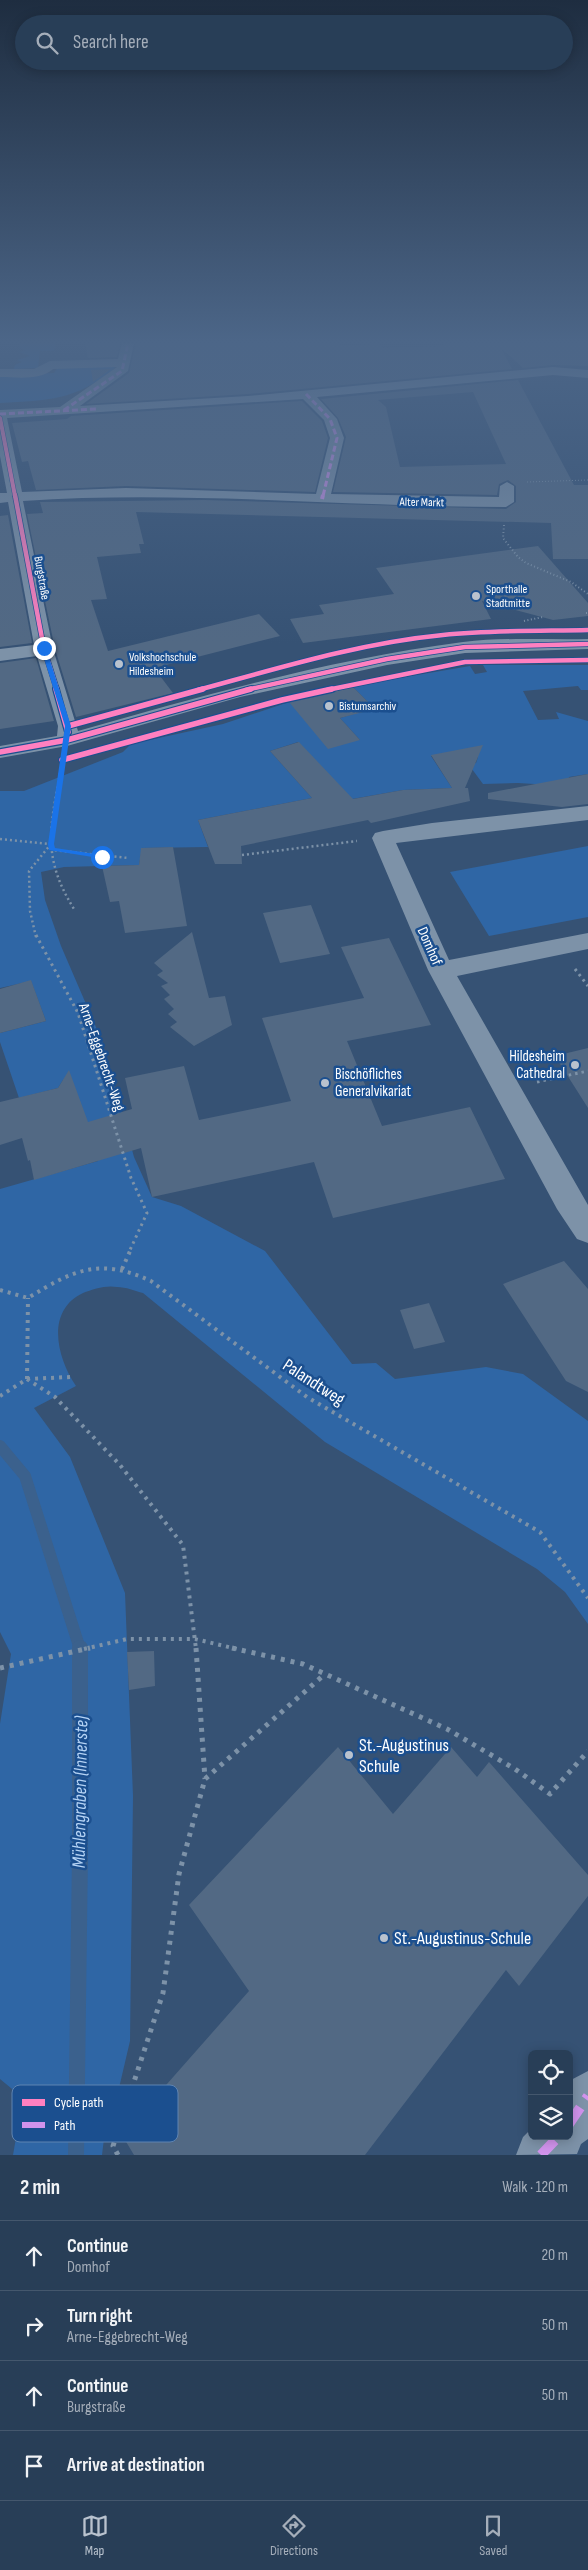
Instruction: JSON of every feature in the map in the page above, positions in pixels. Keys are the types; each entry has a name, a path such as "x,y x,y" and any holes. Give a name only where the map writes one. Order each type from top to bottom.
{"street":[{"name":"Burgstraße","path":"3,444 8,497 44,648 68,726 67,740"},
{"path":"322,498 336,444"},
{"path":"506,502 507,486"},
{"name":"Alter Markt","path":"8,497 150,493 506,502"},
{"path":"0,752 67,740 236,692 388,659 465,648 588,644"},
{"path":"0,655 44,648"},
{"path":"383,838 432,830 588,813"},
{"name":"Domhof","path":"383,838 441,970 568,1200 588,1230"},
{"path":"441,970 588,941"},
{"path":"573,2118 588,2096"},
{"path":"541,2155 555,2140"}],"path":[{"path":"507,486 513,482 588,480"},
{"path":"506,502 508,508 503,528 503,538 518,556 535,566 570,579 588,594"},
{"path":"67,740 62,760 51,844 52,863 62,888 74,909"},
{"path":"242,855 383,838"},
{"path":"0,839 51,844"},
{"path":"51,844 53,850 102,857 128,858"},
{"path":"576,970 587,984"},
{"path":"539,1082 588,1071"},
{"path":"0,1290 28,1298 27,1379"},
{"path":"0,1396 27,1379 70,1377"},
{"path":"27,1379 55,1397 120,1465 183,1544 195,1639 205,1780 179,1874 163,1993 133,2085"},
{"path":"0,1668 127,1639 195,1639 303,1664 326,1674 447,1728 515,1769 550,1794 588,1751"},
{"path":"205,1780 326,1674"},
{"path":"114,2142 113,2146 118,2155"}],"shaded area":[{"path":"483,665 588,665 588,690 581,690 578,686 523,691 538,720 559,719 556,712 588,721 588,774 569,777 567,786 518,783 483,784 469,765 476,763 478,757 475,751 466,749 431,756 452,788 403,790 352,799 298,742 270,751 312,798 198,820 208,847 142,848 139,865 64,867 41,872 45,900 61,946 102,1041 134,1157 152,1197 181,1206 265,1251 352,1364 376,1363 395,1379 486,1367 523,1374 588,1421 588,1624 565,1592 537,1569 325,1442 143,1293 124,1288 104,1287 83,1293 71,1301 63,1311 59,1323 58,1336 64,1362 76,1386 34,1408 70,1457 125,1593 133,1796 130,2041 120,2085 12,2085 12,2089 0,2079 0,1724 11,1654 0,1632 0,1189 98,1161 69,1082 63,1080 58,1088 19,1098 0,1042 0,1033 46,1021 31,981 0,988 0,791 24,791 123,752 131,744 223,724 289,702 360,740 340,718 374,708 352,686 470,666 475,674 487,672"},
{"path":"588,846 588,917 489,936 450,872"},
{"path":"15,2142 104,2142 102,2155 13,2155"}],"building":[{"path":"17,444 327,444 315,492 126,486 36,490 28,461 22,462"},
{"path":"344,444 395,444 400,467 506,464 497,444 552,444 574,485 588,485 588,559 553,559 551,523 136,512 144,544 139,544 141,553 97,557 107,599 91,600 108,651 259,614 280,636 154,668 173,693 76,717 55,649 27,514 43,513 40,502 204,500 506,509 516,502 516,486 508,480 499,484 497,495 333,492"},
{"path":"8,515 32,643 0,647 0,516"},
{"name":"Sporthalle Stadtmitte","path":"538,546 588,603 588,616 553,620 482,601 491,619 303,643 290,619 324,614 319,605 394,594 376,568"},
{"path":"36,658 54,721 0,729 0,663"},
{"path":"352,686 375,709 340,718 360,740 328,749 289,702"},
{"path":"299,742 353,799 403,790 452,788 431,755 483,745 465,788 468,788 470,801 371,823 368,820 241,846 242,864 215,864 198,820 312,798 270,751"},
{"path":"588,774 588,804 562,807 488,799 488,793"},
{"path":"173,847 187,926 125,933 119,901 110,902 102,866 139,865 141,848"},
{"path":"311,905 330,954 280,963 263,913"},
{"path":"192,932 209,998 225,996 232,1025 194,1046 170,1027 177,1022 168,1014 174,1009 164,999 170,995 161,986 168,983 157,975 163,971 154,963"},
{"name":"Bischöfliches Generalvikariat","path":"389,938 431,1025 347,1041 382,1126 470,1107 505,1179 333,1218 314,1162 152,1197 141,1148 34,1180 30,1160 28,1161 22,1138 0,1145 0,1102 58,1088 69,1070 88,1122 132,1109 125,1078 184,1066 199,1120 291,1101 262,1018 364,998 341,947"},
{"path":"31,980 46,1021 0,1033 0,989"},
{"name":"Hildesheim Cathedral","path":"588,1048 588,1108 555,1056"},
{"path":"564,1261 588,1289 588,1392 566,1381 503,1284"},
{"path":"429,1303 445,1342 414,1349 400,1310"},
{"path":"154,1651 155,1686 129,1690 127,1652"},
{"name":"St.-Augustinus-Schule","path":"338,1747 393,1814 451,1747 477,1777 489,1762 588,1875 588,1896 519,1986 506,1970 365,2155 134,2155 126,2142 178,2142 178,2085 166,2085 249,1991 189,1905"}],"waterway":[{"name":"Mühlengraben (Innerste)","path":"0,1446 25,1476 80,1649"},
{"name":"Mühlengraben (Innerste)","path":"77,2085 80,1649"},
{"name":"Mühlengraben (Innerste)","path":"76,2142 76,2155"}],"marked path":[{"path":"322,499 336,444"},
{"path":"573,2118 588,2096"},
{"path":"541,2155 555,2140"}],"cycle path":[{"path":"5,444 44,649 68,726 68,732"},
{"path":"68,726 306,660 382,644 442,635 497,631 588,630"},
{"path":"0,752 67,740 236,692 387,659 465,647 588,644"},
{"path":"62,760 282,700 397,674 465,662 493,660 588,660"}],"place":[{"name":"Sporthalle Stadtmitte","path":"476,596"},
{"name":"Volkshochschule Hildesheim","path":"119,664"},
{"name":"Bistumsarchiv","path":"329,706"},
{"name":"Hildesheim Cathedral","path":"575,1065"},
{"name":"Bischöfliches Generalvikariat","path":"325,1083"},
{"name":"St.-Augustinus Schule","path":"349,1755"},
{"name":"St.-Augustinus-Schule","path":"384,1938"}],"route":[{"path":"44,648 68,726 51,844 53,850 102,857"}]}
